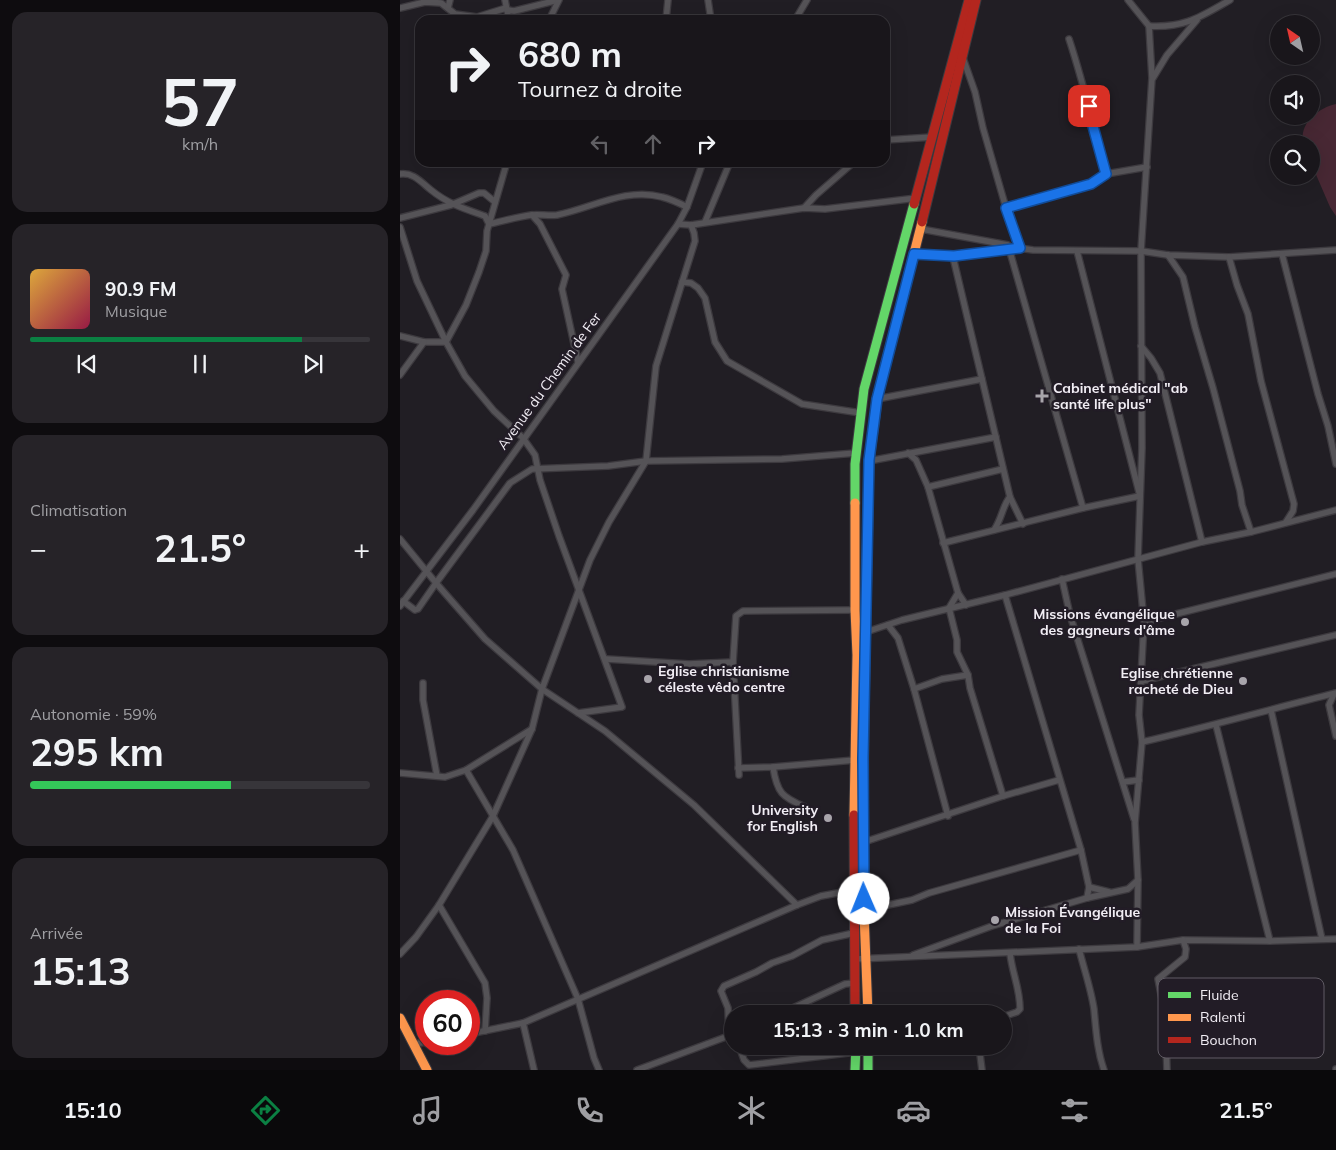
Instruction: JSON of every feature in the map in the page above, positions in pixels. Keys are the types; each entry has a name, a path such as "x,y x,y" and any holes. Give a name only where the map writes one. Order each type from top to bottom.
{"main road":[{"path":"855,1005 856,453 860,413 864,389 882,320 917,198 969,0"},
{"path":"868,1005 864,910 863,758 869,460 877,399 921,229 976,0"},
{"path":"400,1018 427,1070"},
{"path":"856,1055 856,1070"},
{"path":"868,1055 868,1070"}],"street":[{"path":"448,8 450,0"},
{"path":"506,0 508,15"},
{"path":"484,15 506,9 514,11 558,0"},
{"path":"551,15 558,0"},
{"path":"666,15 668,0"},
{"path":"708,0 710,15"},
{"path":"798,15 807,0"},
{"path":"1128,0 1149,26 1152,78 1141,251 1142,448 1138,559 1144,622 1139,715 1142,742 1135,823 1138,880 1137,947"},
{"path":"1149,26 1178,25 1199,18 1230,0"},
{"path":"400,8 425,2 441,3 455,14 462,15"},
{"path":"1152,78 1167,55 1199,18"},
{"path":"1069,39 1084,85 1106,174"},
{"path":"962,56 976,92 983,128 1006,208 1020,248"},
{"path":"890,140 933,137"},
{"path":"446,342 466,306 479,272 486,251 487,231 506,167"},
{"name":"Avenue du Chemin de Fer","path":"402,604 473,510 678,224 687,207 701,167"},
{"path":"705,222 728,167"},
{"path":"804,208 848,167"},
{"path":"1006,208 1091,184 1106,174 1146,167"},
{"path":"400,174 406,173 414,176 451,205 485,216 489,224"},
{"path":"400,218 451,205 479,193 484,193 495,202"},
{"path":"489,224 532,215 545,216 586,208 621,196 662,196 687,207"},
{"path":"678,224 691,225 804,208 825,209 917,198"},
{"path":"532,215 540,224 566,274 562,289 578,362"},
{"path":"400,954 416,937 439,905 493,816 532,730 542,689 590,560 609,522 646,461 656,366 695,241 691,225"},
{"path":"400,227 417,281 446,342 465,376 494,412 523,438 535,455 579,593 606,659 622,707 578,713"},
{"path":"921,229 1008,244 1083,508"},
{"path":"914,254 954,256 1020,248 1033,250 1141,251 1168,255 1229,257 1336,250"},
{"path":"1077,250 1140,496"},
{"path":"1282,254 1328,426 1336,464"},
{"path":"1168,255 1183,277 1242,505 1251,532"},
{"path":"954,256 1010,497 1022,524"},
{"path":"1229,257 1237,286 1248,314 1261,381 1294,504 1292,514 1286,522"},
{"path":"682,282 691,283 698,288 705,298 715,342 727,361 802,404 860,413"},
{"path":"400,336 424,342 446,342"},
{"path":"400,375 424,342"},
{"path":"1142,346 1152,358 1160,373 1202,542"},
{"path":"877,399 982,379"},
{"path":"869,460 996,437"},
{"path":"402,604 414,610 418,609 510,483 532,469 608,466 646,461 782,459 856,453"},
{"path":"908,453 916,460 928,488 958,593 966,605"},
{"path":"928,488 1003,469"},
{"path":"944,543 1083,508 1140,496"},
{"path":"994,530 1002,517 1007,500 1010,497"},
{"path":"866,632 902,620 1005,595 1062,578 1336,510"},
{"path":"1002,517 1009,526"},
{"path":"400,539 485,639 542,689 604,731 694,805 797,906"},
{"path":"1144,622 1336,574"},
{"path":"1062,578 1070,615 1135,823"},
{"path":"958,593 949,608 957,640 957,652 968,675 970,688 1002,796"},
{"path":"1005,595 1081,850 1090,887 1088,898"},
{"path":"855,610 743,611 736,616 733,662 738,772 772,767 855,760"},
{"path":"896,633 902,620"},
{"path":"888,625 896,633 914,690 948,816"},
{"path":"1142,681 1336,635"},
{"path":"606,659 689,664 733,662"},
{"path":"914,690 935,681 968,675"},
{"path":"423,683 423,700 437,776"},
{"path":"1142,742 1216,725 1335,693"},
{"path":"1329,705 1335,693"},
{"path":"1321,696 1329,705 1336,736"},
{"path":"1270,710 1322,939"},
{"path":"1216,725 1270,941"},
{"path":"400,773 446,777 466,770 532,730"},
{"path":"772,767 782,795 805,807"},
{"path":"466,770 513,850 578,999 599,1070"},
{"path":"864,842 948,816 1002,796 1059,780"},
{"path":"1123,782 1139,780"},
{"path":"864,910 912,900 939,890 1081,850"},
{"path":"906,957 992,926 1110,892 1128,889 1138,880"},
{"path":"1090,887 1110,892"},
{"path":"1128,889 1138,898"},
{"path":"480,1031 523,1023 821,896 854,890"},
{"path":"439,905 485,983 487,998 485,1030"},
{"path":"727,1005 721,991 724,986 756,972 762,967 792,956 822,940 854,933"},
{"path":"855,959 1137,947 1183,940 1270,941 1336,939"},
{"path":"1159,978 1184,957 1186,949 1183,940"},
{"path":"1079,949 1094,1008 1097,1040 1104,1070"},
{"path":"1010,953 1011,966 1020,994 1020,1009 1012,1014"},
{"path":"800,1005 845,984 855,983"},
{"path":"523,1023 534,1070"},
{"path":"637,1070 724,1038"},
{"path":"742,1055 744,1060 751,1067 821,1055"},
{"path":"980,1055 982,1070"}],"shaded area":[{"path":"1336,104 1336,216 1320,184 1320,135 1303,135 1306,125 1320,125 1320,111"}],"traffic: fast":[{"path":"855,503 855,464 864,389 914,204"},
{"path":"864,718 869,461 875,417"},
{"path":"855,1070 856,1055"},
{"path":"868,1055 868,1070"}],"traffic: slow":[{"path":"875,417 877,399 922,222"},
{"path":"854,815 857,655 855,503"},
{"path":"864,718 863,888 868,1005"},
{"path":"400,1018 427,1070"}],"traffic: jam":[{"path":"914,204 969,0"},
{"path":"922,222 976,0"},
{"path":"854,815 855,1005"}],"place":[{"name":"Cabinet médical \"ab santé life plus\"","path":"1042,396"},
{"name":"Missions évangélique des gagneurs d'âme","path":"1185,622"},
{"name":"Eglise christianisme céleste vêdo centre","path":"648,679"},
{"name":"Eglise chrétienne racheté de Dieu","path":"1243,681"},
{"name":"University for English","path":"828,818"},
{"name":"Mission Évangélique de la Foi","path":"995,920"}],"route":[{"path":"864,899 863,758 869,460 877,399 914,254 954,256 1020,248 1006,208 1091,184 1106,174 1089,106"}]}
